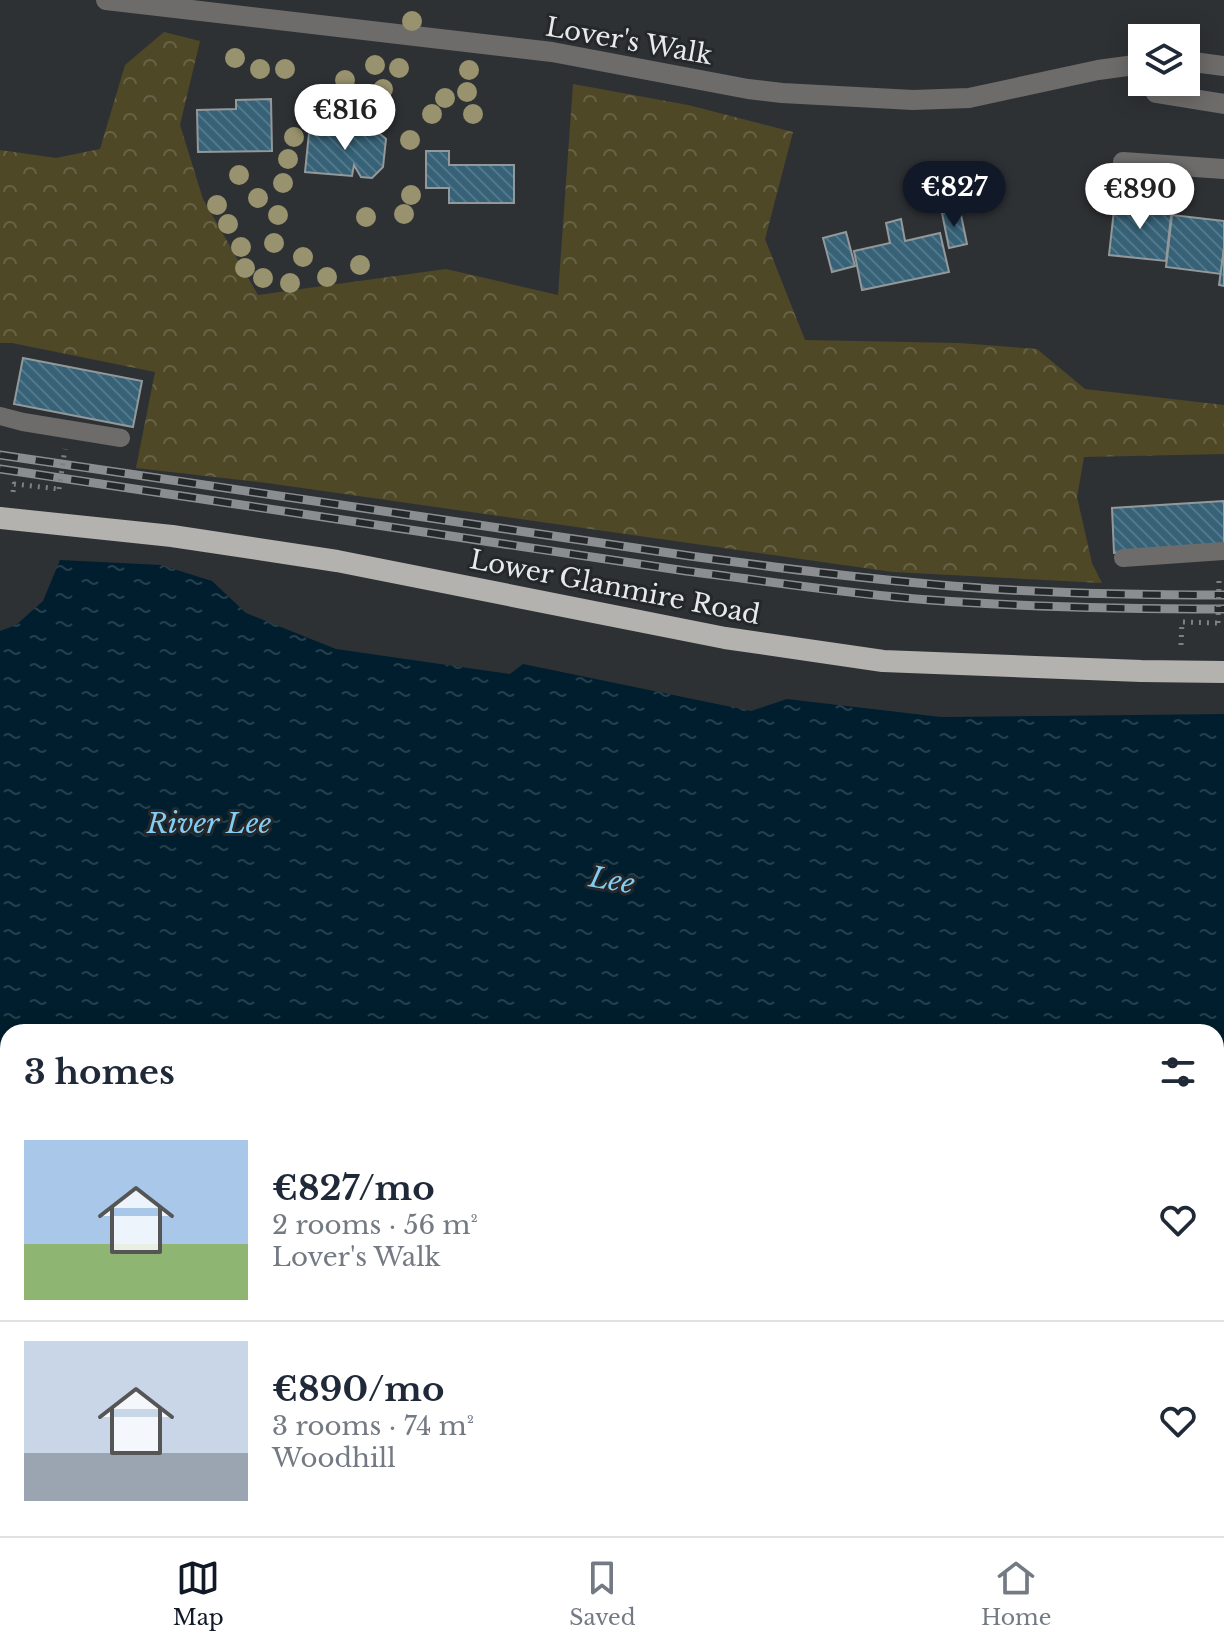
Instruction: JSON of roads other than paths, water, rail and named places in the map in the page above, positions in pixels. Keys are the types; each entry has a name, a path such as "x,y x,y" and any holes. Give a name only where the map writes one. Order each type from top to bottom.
{"highway":[{"name":"Lower Glanmire Road","path":"0,518 172,536 337,561 725,638 883,661 1224,672"}],"street":[{"name":"Lover's Walk","path":"106,0 552,52 782,93 913,100 969,98 1128,66"},
{"path":"1200,63 1224,66"},
{"path":"1175,96 1224,104"},
{"path":"1123,162 1224,169"},
{"path":"0,416 121,438"},
{"path":"1123,558 1224,551"}],"water":[{"name":"River Lee","path":"60,560 161,565 212,581 246,613 336,649 510,674 523,664 751,711 787,699 941,717 1224,714 1224,1024 0,1024 0,631 16,625 43,601"}],"railway":[{"path":"0,455 690,556 850,576 1038,591 1224,595"},
{"path":"0,469 686,571 869,594 1040,606 1224,609"}],"water label":[{"name":"Lee","path":"612,880"}]}
